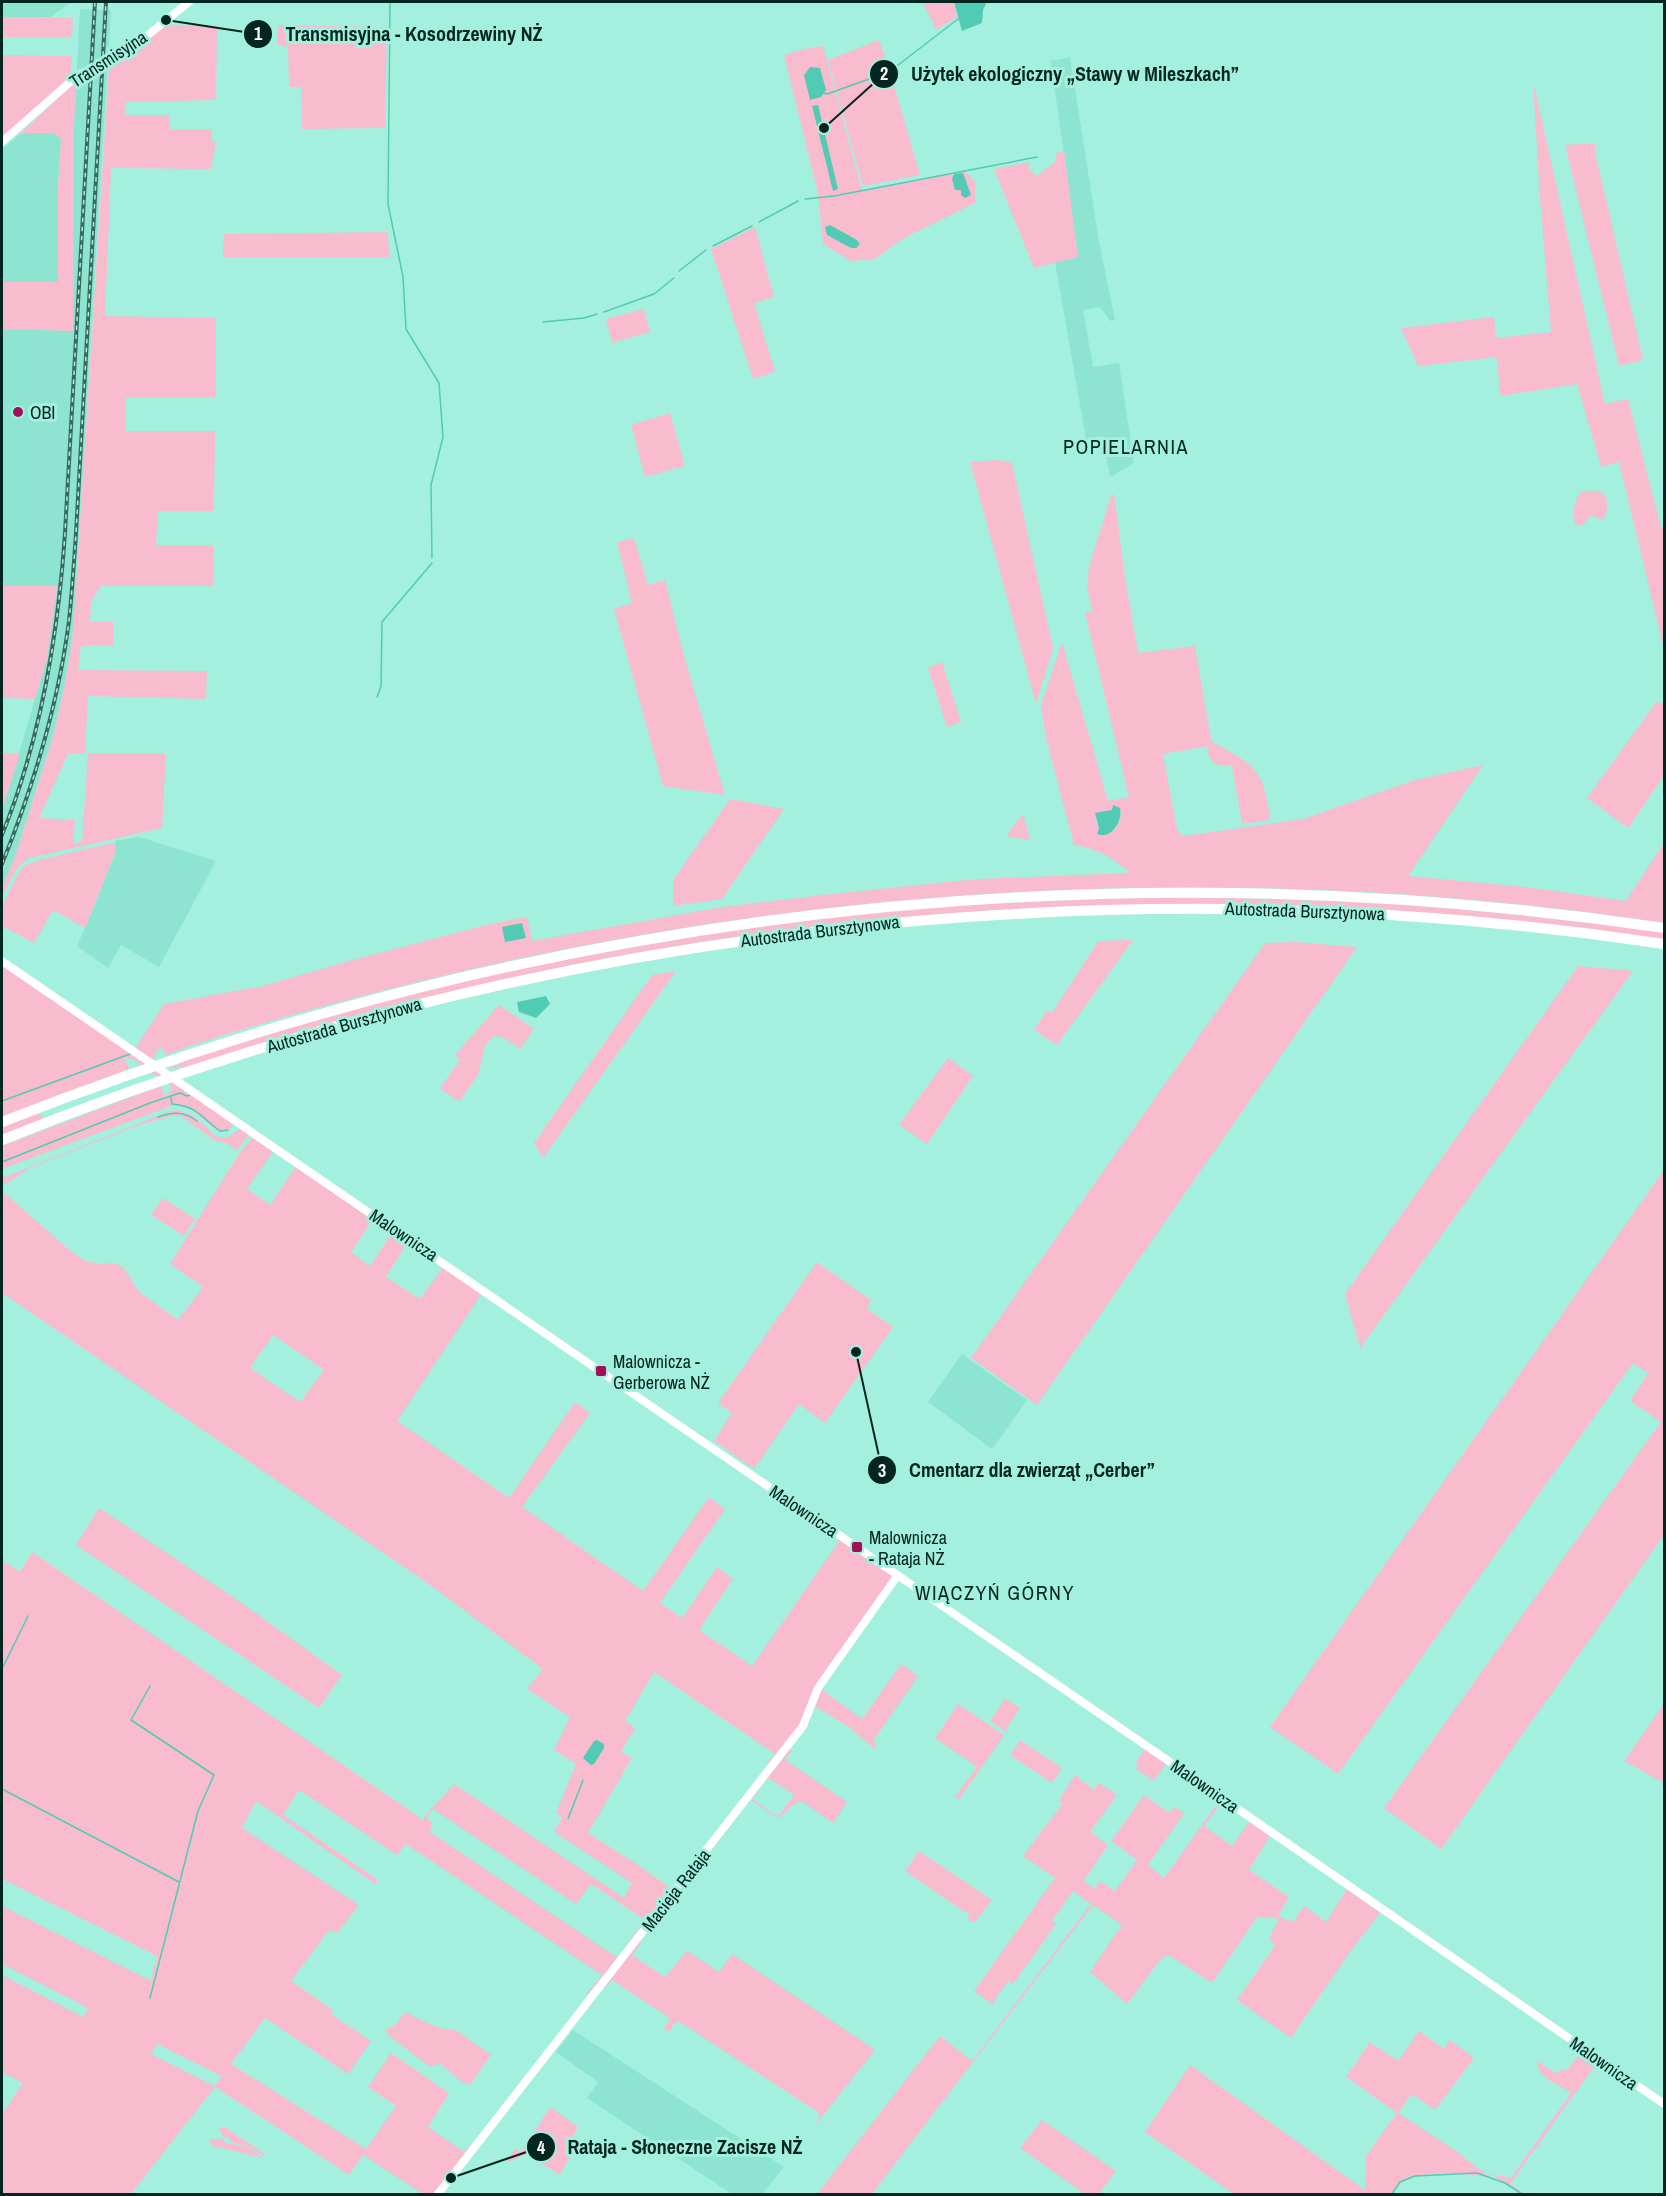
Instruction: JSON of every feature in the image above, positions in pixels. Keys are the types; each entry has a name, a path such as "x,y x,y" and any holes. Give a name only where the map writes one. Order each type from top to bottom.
{"highway":[{"name":"Autostrada Bursztynowa","path":"2,1122 146,1069 322,1013 519,964 644,939 730,926 920,904 1022,897 1201,892 1318,895 1514,909 1665,928"},
{"name":"Autostrada Bursztynowa","path":"2,1140 180,1074 328,1028 422,1003 523,979 634,957 742,940 910,920 1119,909 1267,909 1462,920 1567,930 1665,944"}],"street":[{"name":"Transmisyjna","path":"2,142 78,75 132,48 189,2"},
{"name":"Malownicza","path":"2,961 1665,2104"},
{"name":"Macieja Rataja","path":"438,2194 803,1726 818,1688 898,1575"}],"shaded area":[{"path":"2,2 71,2 51,17 2,17"},
{"path":"923,2 954,2 957,17 936,30"},
{"path":"954,2 987,2 983,10 982,23 962,31"},
{"path":"80,9 111,10 73,633 54,732 16,854 2,888 2,810 47,659 57,587 2,586 2,329 73,331 74,127"},
{"path":"181,13 168,25 217,26 216,100 126,102 125,115 169,115 170,129 212,129 212,141 216,141 211,169 111,168 105,316 216,318 216,397 126,398 125,431 215,431 214,511 158,511 156,545 213,545 213,586 101,586 91,601 90,622 113,622 113,646 81,646 78,670 207,671 206,699 88,696 85,753 68,754 39,818 75,820 73,844 82,842 88,753 166,753 162,828 29,858 16,869 2,897 2,888 16,854 54,733 73,633 109,65 128,54"},
{"path":"2,17 73,18 72,38 2,37"},
{"path":"278,25 387,27 385,128 302,129 301,87 289,87 288,46 277,45"},
{"path":"879,40 920,175 863,186 828,60"},
{"path":"823,46 862,190 964,171 975,181 975,203 904,238 875,259 851,261 823,244 818,194 784,55"},
{"path":"2,55 72,56 70,79 2,139 2,132 5,129 2,129"},
{"path":"1070,57 1099,242 1115,320 1110,321 1100,307 1083,310 1093,367 1119,363 1134,463 1110,477 1103,436 1086,439 1055,262 1078,257 1051,61"},
{"path":"810,67 820,68 826,90 821,97 810,100 804,75"},
{"path":"76,81 73,331 2,329 2,282 58,282 58,185 61,139 54,133 19,135"},
{"path":"1533,81 1605,404 1628,399 1661,528 1664,528 1664,649 1619,462 1601,467 1577,384 1500,396 1497,357 1418,366 1401,328 1494,317 1496,338 1551,332"},
{"path":"818,105 838,189 833,191 812,106"},
{"path":"55,133 61,139 58,185 58,283 2,282 2,149 19,135"},
{"path":"1595,143 1595,152 1643,360 1619,366 1565,145"},
{"path":"1064,151 1078,257 1034,268 994,169 1030,162 1028,168 1037,176 1055,162 1056,153"},
{"path":"963,173 971,195 965,198 961,195 961,190 955,190 952,179 954,174"},
{"path":"830,225 860,244 856,248 851,248 827,235 825,227"},
{"path":"755,227 774,297 754,303 775,372 753,379 711,249"},
{"path":"388,232 389,257 223,257 224,234"},
{"path":"644,309 650,332 612,343 606,319"},
{"path":"670,413 685,466 645,477 631,425"},
{"path":"997,460 1012,463 1053,648 1036,704 970,462"},
{"path":"1582,491 1597,491 1604,496 1607,508 1603,520 1591,515 1582,526 1575,524 1574,507"},
{"path":"1114,493 1138,653 1195,646 1211,739 1249,764 1261,780 1268,804 1270,820 1242,824 1232,766 1212,762 1207,751 1208,746 1163,754 1177,830 1183,836 1303,819 1415,780 1483,765 1408,876 1525,887 1626,901 1664,843 1664,923 1510,903 1355,891 1200,887 1044,891 889,902 735,920 581,946 362,996 263,1023 165,1055 162,1047 156,1051 155,1058 151,1059 135,1049 164,1004 263,986 490,924 527,917 532,941 722,907 822,895 977,879 1129,873 1104,854 1074,845 1046,738 1041,705 1062,642 1108,801 1129,797 1085,613 1092,611 1087,586 1089,567 1111,496","holes":["1113,805 1122,813 1116,829 1097,834 1099,828 1095,819 1112,810"]},
{"path":"634,538 648,585 665,580 682,649 725,795 663,786 614,609 632,603 617,542"},
{"path":"2,586 57,586 47,659 35,699 2,698"},
{"path":"942,662 961,722 947,727 928,668"},
{"path":"1657,701 1664,705 1664,776 1628,828 1587,798"},
{"path":"2,753 20,754 2,810"},
{"path":"730,799 784,809 722,899 673,906 673,880"},
{"path":"1113,805 1120,808 1118,824 1107,834 1097,834 1099,828 1095,813 1112,810"},
{"path":"1023,814 1030,840 1006,836"},
{"path":"139,837 216,861 159,967 121,945 108,968 77,946 115,853 115,841"},
{"path":"112,843 116,845 115,853 85,928 53,910 34,943 2,926 2,906 24,866 39,860"},
{"path":"1166,896 1406,903 1664,931 1664,940 1521,922 1376,910 1231,905 1086,906 941,914 797,929 653,950 511,978 346,1020 184,1069 183,1066 173,1069 171,1067 180,1064 180,1060 304,1022 512,969 763,924 938,906"},
{"path":"522,923 526,938 505,942 502,927"},
{"path":"1133,940 1057,1045 1034,1030 1047,1010 1052,1013 1098,941"},
{"path":"1296,942 1357,947 1037,1405 971,1358 1265,943"},
{"path":"2,964 233,1123 232,1127 226,1132 221,1132 193,1111 180,1106 171,1106 2,1169 2,1146 161,1086 165,1096 172,1087 134,1060 126,1057 129,1069 2,1117"},
{"path":"1578,966 1633,971 1360,1348 1345,1294"},
{"path":"676,971 543,1158 534,1143 652,975"},
{"path":"546,996 550,1004 536,1018 519,1012 517,1002"},
{"path":"499,1005 534,1029 520,1049 504,1038 494,1035 485,1046 478,1075 459,1102 440,1088 460,1060 455,1055"},
{"path":"948,1058 973,1076 927,1144 899,1125"},
{"path":"178,1110 194,1116 217,1137 228,1137 241,1128 249,1135 236,1151 228,1144 214,1140 181,1116 171,1116 136,1126 30,1168 2,1186 2,1178 170,1111"},
{"path":"39,1111 43,1120 2,1137 2,1126"},
{"path":"254,1136 274,1150 247,1189 270,1205 297,1165 374,1218 351,1252 370,1266 393,1231 408,1242 386,1277 420,1299 444,1266 482,1293 397,1421 509,1498 575,1402 590,1413 522,1507 643,1591 709,1497 725,1509 660,1603 682,1618 717,1567 733,1579 699,1630 752,1666 840,1540 854,1552 856,1551 891,1575 891,1579 822,1678 801,1725 771,1765 768,1763 775,1754 654,1672 625,1721 635,1728 621,1751 632,1758 588,1833 673,1890 630,1946 626,1946 645,1920 591,1884 576,1904 433,1809 426,1818 432,1823 430,1832 619,1959 590,1996 587,1994 602,1975 406,1844 397,1855 299,1790 283,1815 378,1880 375,1884 256,1801 242,1828 359,1905 337,1933 331,1930 326,1934 291,1981 333,2010 331,2014 371,2041 348,2074 265,2018 231,2064 366,2149 396,2106 368,2087 391,2053 449,2093 428,2127 464,2152 472,2143 474,2147 435,2194 423,2194 363,2155 349,2175 215,2087 131,2194 2,2194 2,2114 23,2083 2,2072 2,1975 83,2017 88,2008 2,1964 2,1906 151,1981 157,1956 2,1879 2,1560 20,1572 32,1552 422,1821 454,1784 624,1898 632,1883 554,1832 562,1817 556,1813 576,1764 554,1750 570,1717 527,1689 543,1669 433,1587 2,1293 2,1191 68,1249 86,1261 100,1264 113,1263 123,1267 139,1292 178,1320 203,1287 170,1264 240,1152","holes":["273,1335 324,1370 300,1402 250,1368","157,2044 221,2076 222,2077 214,2086 151,2054"]},
{"path":"1664,1170 1664,1535 1441,1849 1384,1808 1661,1422 1630,1401 1648,1373 1633,1363 1338,1774 1270,1727"},
{"path":"163,1198 195,1219 184,1236 151,1215"},
{"path":"817,1262 871,1300 867,1309 893,1327 825,1423 799,1404 754,1469 714,1441 732,1413 718,1403"},
{"path":"962,1354 1027,1400 992,1449 928,1402"},
{"path":"99,1508 240,1602 342,1675 319,1708 76,1545"},
{"path":"901,1664 918,1676 874,1740 876,1750 850,1728 815,1706 820,1688 862,1719"},
{"path":"1005,1699 1020,1708 1006,1732 990,1721"},
{"path":"958,1704 1004,1735 959,1800 955,1797 977,1767 935,1738"},
{"path":"1664,1704 1664,1783 1624,1761"},
{"path":"597,1740 604,1744 604,1748 591,1765 583,1758"},
{"path":"1020,1740 1062,1768 1052,1783 1010,1755"},
{"path":"1145,1749 1166,1763 1154,1781 1136,1769 1138,1765 1135,1763"},
{"path":"788,1750 792,1750 785,1760 847,1802 833,1823 803,1802 795,1804 777,1818 752,1799 778,1817 794,1795 769,1778 762,1784"},
{"path":"1075,1775 1094,1790 1099,1783 1117,1795 1090,1832 1108,1845 1084,1881 1094,1889 1100,1881 1115,1891 1137,1860 1111,1841 1144,1795 1169,1813 1174,1807 1184,1813 1148,1865 1164,1878 1219,1801 1221,1803 1204,1826 1232,1846 1250,1821 1270,1836 1249,1870 1289,1897 1278,1916 1293,1922 1304,1906 1326,1922 1347,1889 1380,1913 1349,1953 1291,2038 1237,2000 1275,1946 1270,1937 1278,1921 1276,1918 1257,1917 1212,1983 1168,1955 1160,1960 1127,2004 1090,1972 1122,1925 1093,1905 872,2194 817,2194 940,2036 972,2061 1091,1904 1073,1891 1052,1921 1056,1924 1013,1984 1008,1981 992,2004 974,1991 1055,1878 1023,1856 1063,1803 1059,1800"},
{"path":"919,1851 992,1900 974,1923 967,1919 970,1913 963,1911 905,1871"},
{"path":"640,1941 642,1942 632,1955 665,1977 687,1951 719,1972 732,1954 875,2050 813,2128 819,2118 816,2111 683,2024 676,2021 669,2032 664,2029 670,2018 612,1980 604,1987"},
{"path":"405,2012 437,2027 454,2029 491,2055 470,2085 459,2080 441,2064 429,2066 389,2036 385,2030 395,2025"},
{"path":"573,2030 784,2167 762,2194 732,2194 587,2098 598,2082 556,2052"},
{"path":"1419,2031 1444,2049 1450,2040 1474,2058 1435,2110 1412,2094 1398,2113 1453,2149 1491,2178 1473,2175 1425,2174 1403,2181 1392,2194 1234,2194 1145,2132 1190,2065 1365,2190 1366,2156 1397,2113 1346,2077 1370,2042 1398,2061"},
{"path":"1581,2052 1597,2063 1510,2184 1525,2194 1521,2194 1491,2174 1511,2178 1571,2093 1545,2077 1537,2061 1557,2074 1561,2069 1566,2071"},
{"path":"550,2107 578,2127 569,2145 574,2149 560,2175 526,2154 509,2162 507,2160 515,2149 521,2152"},
{"path":"1042,2120 1116,2171 1099,2194 1085,2194 1020,2148"},
{"path":"222,2127 265,2154 264,2156 231,2142 229,2137 223,2137 219,2128"},
{"path":"210,2139 223,2139 226,2144 246,2148 263,2158 213,2146"}],"waterway":[{"path":"390,2 388,204 403,277 406,329 439,383 443,437 431,485 432,558"},
{"path":"824,93 827,94 889,72 958,19"},
{"path":"805,199 834,196 1037,157"},
{"path":"759,222 798,201"},
{"path":"713,246 752,226"},
{"path":"679,271 706,250"},
{"path":"604,312 654,294 674,278"},
{"path":"543,322 584,318 597,314"},
{"path":"377,697 381,686 382,622 432,563"},
{"path":"2,1101 130,1054"},
{"path":"2,1162 150,1103 180,1093 190,1095"},
{"path":"171,1098 172,1104 188,1107 199,1113 220,1131 228,1130"},
{"path":"158,1117 178,1113 188,1115 197,1121"},
{"path":"2,1669 28,1616"},
{"path":"150,1686 131,1720 214,1775 198,1811 150,1998"},
{"path":"568,1819 583,1780"},
{"path":"2,1789 179,1882"},
{"path":"1392,2194 1400,2182 1415,2176 1477,2173 1505,2183 1522,2194"}],"railway":[{"path":"2,835 16,799 37,725 46,687 58,611 65,533 95,2"},
{"path":"2,864 43,744 58,683 69,621 106,2"}],"place":[{"name":"Transmisyjna - Kosodrzewiny NŻ","path":"166,20"},
{"name":"Użytek ekologiczny „Stawy w Mileszkach”","path":"824,128"},
{"name":"OBI","path":"18,412"},
{"name":"Cmentarz dla zwierząt „Cerber”","path":"856,1352"},
{"name":"Malownicza - Gerberowa NŻ","path":"601,1371"},
{"name":"Malownicza - Rataja NŻ","path":"857,1547"},
{"name":"Rataja - Słoneczne Zacisze NŻ","path":"451,2178"}],"district":[{"name":"POPIELARNIA","path":"1126,446"},
{"name":"WIĄCZYŃ GÓRNY","path":"995,1592"}]}
